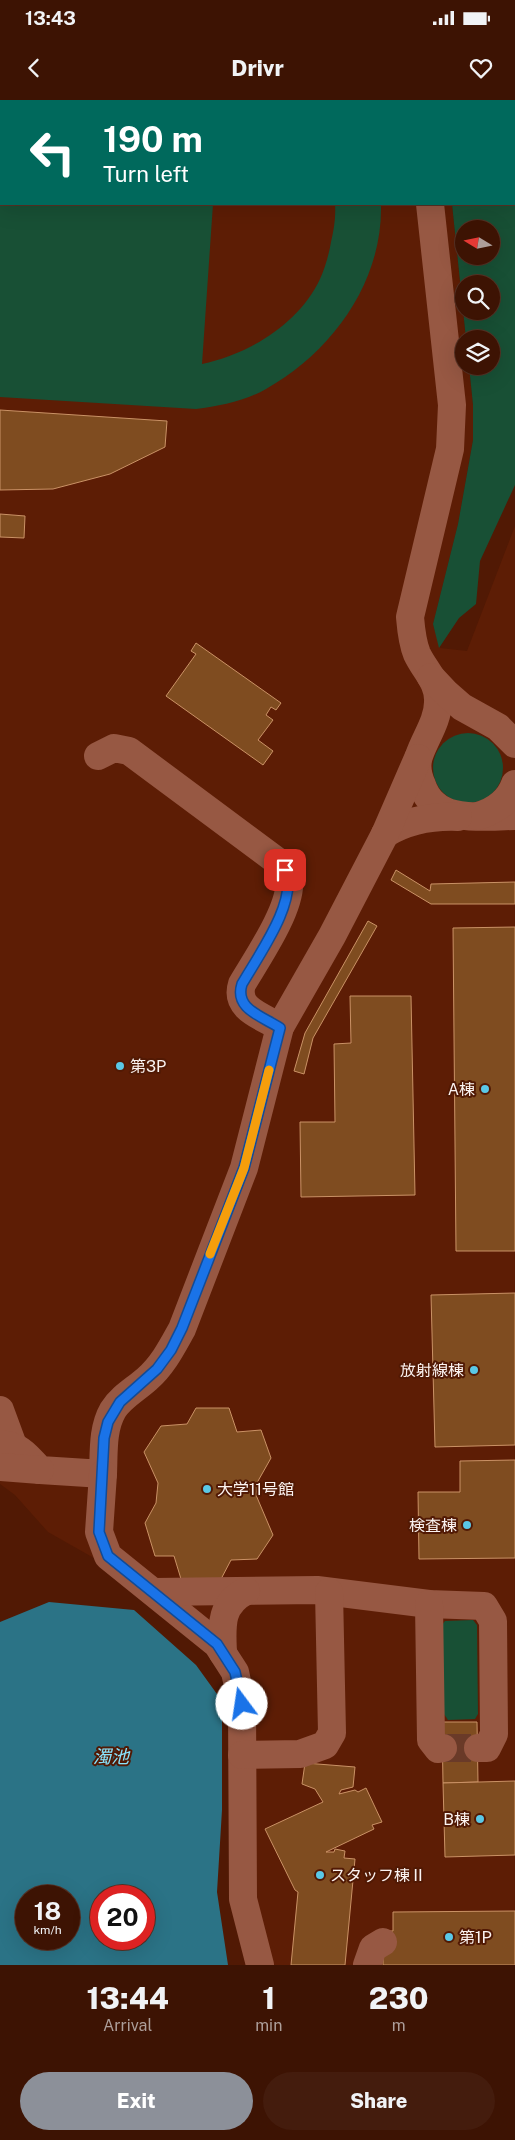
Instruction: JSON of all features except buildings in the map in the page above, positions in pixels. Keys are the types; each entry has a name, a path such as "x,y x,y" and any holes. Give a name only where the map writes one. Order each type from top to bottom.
{"street":[{"path":"260,1965 243,1900 242,1704 235,1672 217,1644 108,1556 99,1532 104,1438 113,1410 157,1369 171,1350 182,1328 244,1168 280,1028 332,936 385,834 432,725 439,703 437,687 417,654 412,636 410,616 450,450 452,405 430,205"},
{"path":"432,677 462,707 510,739 515,749"},
{"path":"499,730 466,716 450,720 435,729 421,750 418,775 424,791 434,805 449,814 472,817 490,813 500,806 508,797 515,784"},
{"path":"98,756 114,748 128,751 277,861 285,870 289,879 286,902 276,924 242,984 239,994 242,1004 280,1028"},
{"path":"385,834 398,826 422,819 444,816 515,816"},
{"path":"0,1410 5,1453 40,1470 103,1474"},
{"path":"154,1592 317,1590 429,1604 484,1606 493,1620 494,1734 487,1748 478,1748"},
{"path":"223,1653 222,1626 227,1608 236,1596 246,1591"},
{"path":"242,1755 300,1754 325,1745 332,1734 329,1592"},
{"path":"429,1604 431,1740 438,1749 443,1748"},
{"path":"367,1965 373,1948 383,1942"}],"shaded area":[{"path":"0,205 452,205 455,233 455,265 458,265 459,275 455,275 455,320 464,320 465,330 455,330 455,375 470,375 473,405 473,440 458,524 433,624 440,648 467,651 515,526 515,1965 269,1965 254,1891 256,1720 258,1702 253,1681 242,1657 228,1634 48,1532 15,1495 0,1484"}],"green space":[{"path":"0,205 213,205 202,364 237,353 254,345 271,335 299,310 311,295 325,266 334,228 335,205 381,205 379,233 373,261 363,287 349,312 332,335 312,355 290,374 266,389 250,397 196,409 0,397"},
{"path":"452,205 515,205 515,485 480,561 476,604 459,618 439,648 433,624 458,524 473,440 473,405 470,375 500,375 500,330 465,330 464,320 500,320 500,275 459,275 458,265 500,265 500,220 455,220 455,233"},
{"path":"468,733 481,736 493,743 500,755 503,768 500,781 493,793 481,800 468,803 455,800 443,793 436,781 433,768 436,755 443,743 455,736"},
{"path":"473,1620 477,1625 478,1714 475,1719 448,1720 444,1714 442,1625 445,1621"}],"water":[{"name":"濁池","path":"49,1602 134,1610 196,1665 222,1701 222,1810 217,1892 228,1965 0,1965 0,1622"}],"tunnel":[{"path":"443,1748 478,1748"}],"slow traffic":[{"path":"210,1254 244,1168 269,1070"}],"place":[{"name":"第3P","path":"120,1066"},
{"name":"A棟","path":"485,1089"},
{"name":"放射線棟","path":"474,1370"},
{"name":"大学11号館","path":"207,1489"},
{"name":"検査棟","path":"467,1525"},
{"name":"B棟","path":"480,1819"},
{"name":"スタッフ棟Ⅱ","path":"320,1875"},
{"name":"第1P","path":"449,1937"}],"route":[{"path":"242,1704 235,1672 217,1644 196,1625 108,1556 99,1532 100,1509 104,1438 113,1410 157,1369 171,1350 182,1328 244,1168 280,1028 242,1004 239,994 242,984 276,924 286,902 289,879 285,870"}]}
